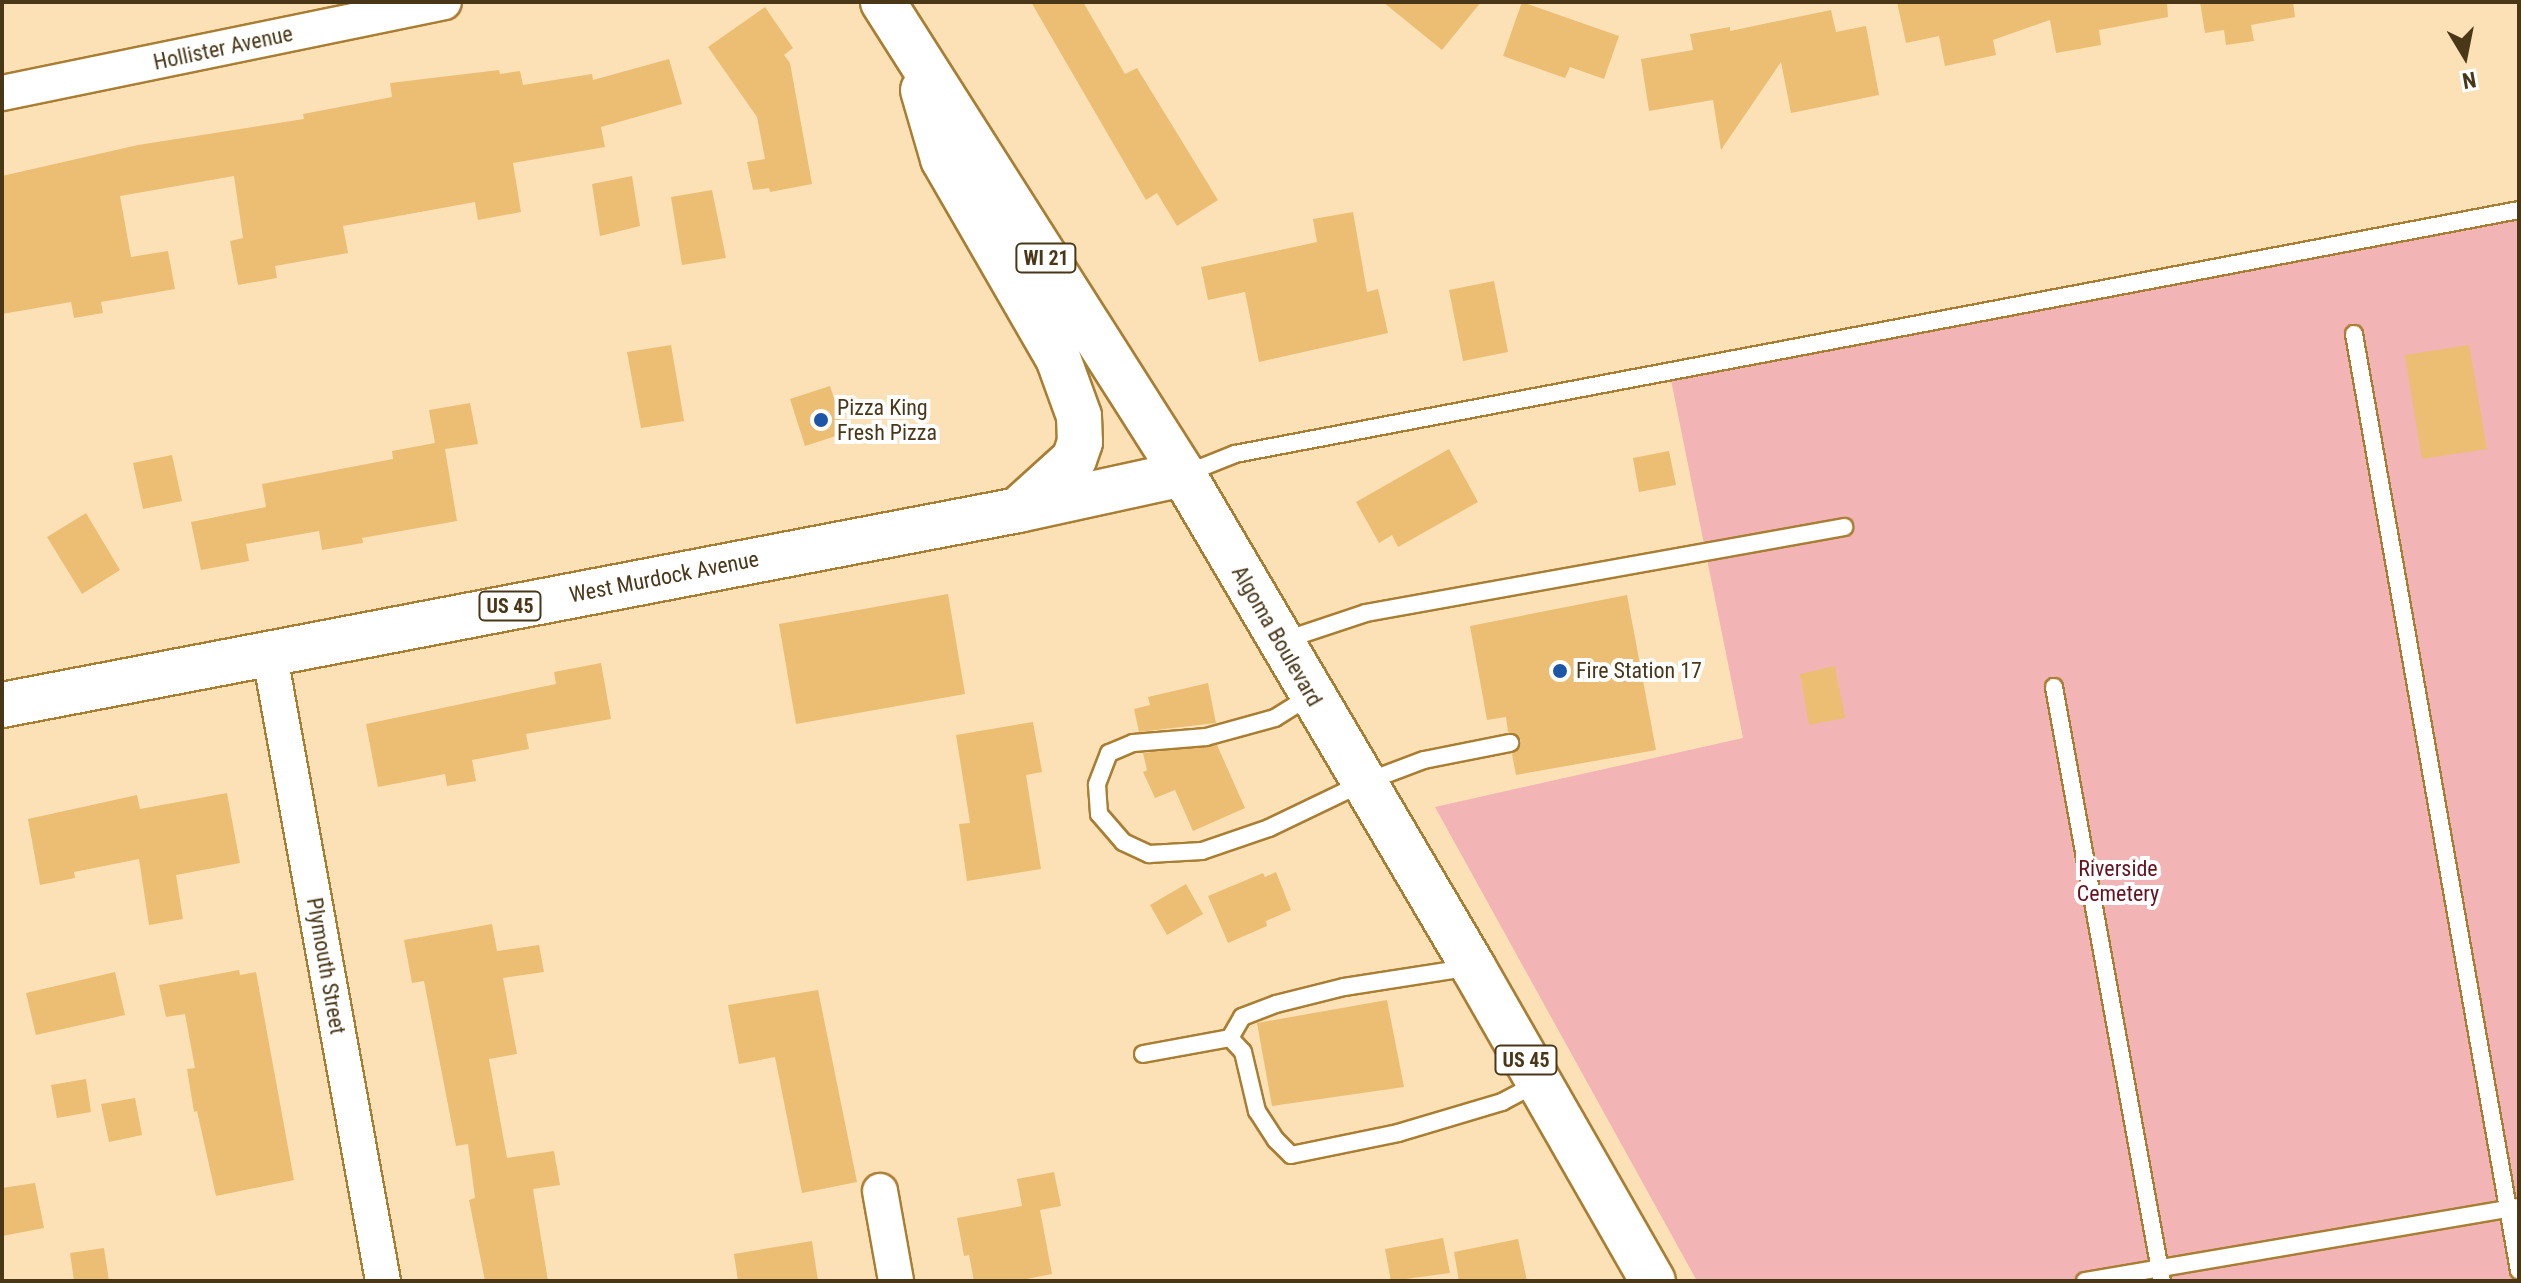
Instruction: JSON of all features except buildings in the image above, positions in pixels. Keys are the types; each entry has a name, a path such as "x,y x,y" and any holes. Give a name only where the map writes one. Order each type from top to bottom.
{"main road":[{"name":"Algoma Boulevard","path":"883,2 1183,474 1279,642 1473,967 1653,1281"},
{"path":"909,42 943,159 1058,358 1079,416 1080,442 1074,459 1018,510"},
{"name":"West Murdock Avenue","path":"2,705 269,651 1018,510 1183,474"}],"street":[{"name":"Hollister Avenue","path":"2,93 444,2"},
{"name":"Plymouth Street","path":"269,651 383,1281"},
{"path":"880,1191 896,1281"}],"lane":[{"path":"1183,474 1235,454 2519,210"},
{"path":"2354,334 2513,1208 2519,1271"},
{"path":"1279,642 1366,613 1844,527"},
{"path":"2054,687 2161,1275"},
{"path":"1311,695 1275,718 1206,737 1133,743 1109,753 1097,785 1099,814 1123,842 1149,854 1202,851 1269,828 1363,783 1424,760 1510,743"},
{"path":"1143,1054 1230,1038 1242,1017 1276,1004 1344,987 1473,967"},
{"path":"1230,1038 1243,1052 1257,1111 1276,1140 1291,1155 1428,1125 1502,1102 1538,1082"},
{"path":"2085,1281 2161,1275 2513,1208"}],"green space":[{"name":"Riverside Cemetery","path":"2519,212 2519,1281 1697,1281 1435,807 1743,738 1671,380"}],"place":[{"name":"Pizza King Fresh Pizza","path":"821,420"},
{"name":"Fire Station 17","path":"1560,671"}]}
